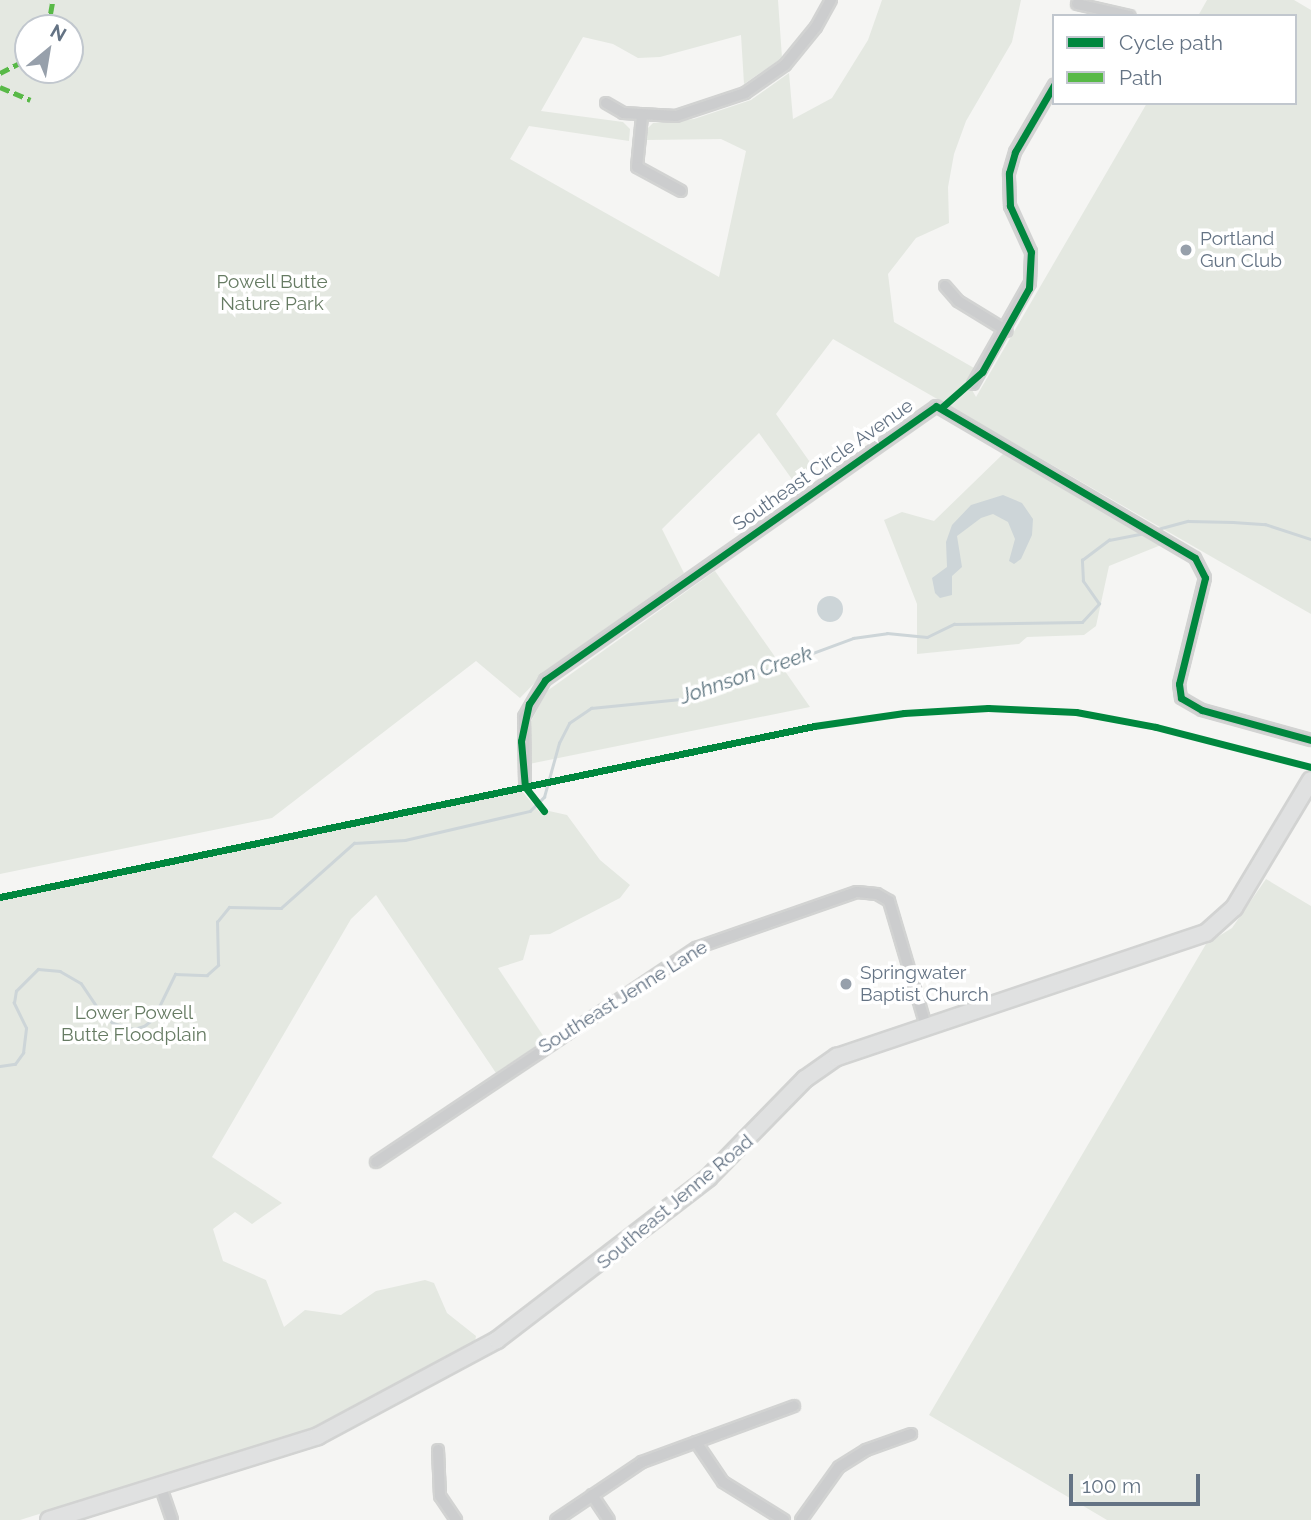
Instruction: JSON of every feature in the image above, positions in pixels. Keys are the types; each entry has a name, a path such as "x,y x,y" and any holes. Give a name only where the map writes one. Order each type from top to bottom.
{"main road":[{"name":"Southeast Jenne Road","path":"49,1520 337,1428 497,1340 708,1178 819,1067 846,1053 1214,928 1234,908 1311,780"}],"street":[{"path":"606,103 623,113 642,116 704,110 756,87 793,56 831,0"},
{"path":"1078,2 1123,14"},
{"path":"973,384 1027,295 1032,268 1029,245 1010,206 1009,173 1052,89"},
{"path":"642,116 637,167 681,191"},
{"path":"945,286 958,301 1007,331"},
{"name":"Southeast Circle Avenue","path":"525,782 524,717 544,680 935,406 1195,558 1205,574 1179,684 1183,700 1202,710 1311,740"},
{"name":"Southeast Jenne Lane","path":"376,1162 696,948 846,895 865,891 890,901 926,1026"},
{"path":"556,1520 642,1462 794,1406"},
{"path":"801,1520 839,1466 866,1450 911,1434"},
{"path":"696,1442 723,1482 784,1520"},
{"path":"438,1450 440,1496 456,1520"},
{"path":"160,1485 172,1520"},
{"path":"592,1495 609,1520"}],"green space":[{"name":"Powell Butte Nature Park","path":"0,0 778,0 782,58 744,84 741,35 660,57 638,58 613,44 583,37 541,111 623,122 630,129 629,141 529,126 510,159 719,277 746,151 721,139 645,140 646,130 653,123 694,119 751,100 789,73 793,119 832,98 868,40 882,0 1021,0 1012,42 966,121 954,154 948,187 949,223 916,238 888,274 894,322 974,368 967,381 976,397 1146,105 1297,105 1297,14 1199,14 1207,0 1294,0 1311,10 1311,614 833,339 776,414 819,475 799,489 759,433 662,529 684,573 548,669 520,698 476,661 272,818 0,874"},
{"path":"1004,453 1161,545 1109,566 1096,626 1084,635 1027,637 1019,644 917,654 917,604 884,520 902,512 934,521"},
{"path":"715,571 810,707 529,764 529,725 547,691"},
{"name":"Lower Powell Butte Floodplain","path":"521,790 543,816 549,811 567,815 600,860 630,885 620,898 550,934 530,935 523,960 498,968 546,1040 496,1073 376,895 351,919 212,1157 282,1203 252,1224 235,1212 213,1229 223,1261 266,1280 284,1327 305,1310 341,1315 376,1291 425,1280 434,1283 447,1313 476,1336 475,1342 321,1426 20,1520 0,1520 0,899"},
{"path":"1266,879 1311,906 1311,1520 1107,1520 929,1415 1206,944 1232,928"}],"shaded area":[{"path":"1003,495 1022,503 1033,519 1032,535 1021,559 1014,564 1009,561 1015,539 1008,522 993,514 981,518 957,536 962,567 952,576 952,595 940,598 935,593 932,578 947,567 946,542 952,525 971,505"},
{"path":"830,596 839,600 843,609 839,618 830,622 821,618 817,609 821,600"}],"waterway":[{"name":"Johnson Creek","path":"1154,530 1188,521 1233,522 1265,524 1311,539"},
{"name":"Johnson Creek","path":"0,1066 15,1064 23,1053 26,1028 14,1003 16,991 38,969 60,971 81,983 101,1013 113,1023 134,1029 144,1026 153,1019 175,974 207,975 218,965 217,922 229,907 281,908 354,843 405,840 530,811 544,797 559,743 569,723 591,708 691,698 853,638 887,633 927,637 954,624 1082,622 1099,604 1083,581 1082,560 1109,540 1144,533"}],"marked path":[{"path":"50,14 53,0"},
{"path":"0,73 14,66"},
{"path":"0,87 30,100"}],"cycle path":[{"path":"941,408 982,372 1029,288 1031,252 1010,206 1009,173 1015,152 1052,88"},
{"path":"544,811 525,787 521,741 529,704 545,680 936,406 1195,558 1205,578 1179,684 1181,698 1202,710 1311,740"},
{"path":"0,897 814,726 904,713 988,708 1076,712 1156,727 1311,767"}],"place":[{"name":"Portland Gun Club","path":"1186,250"},
{"name":"Springwater Baptist Church","path":"846,984"}]}
